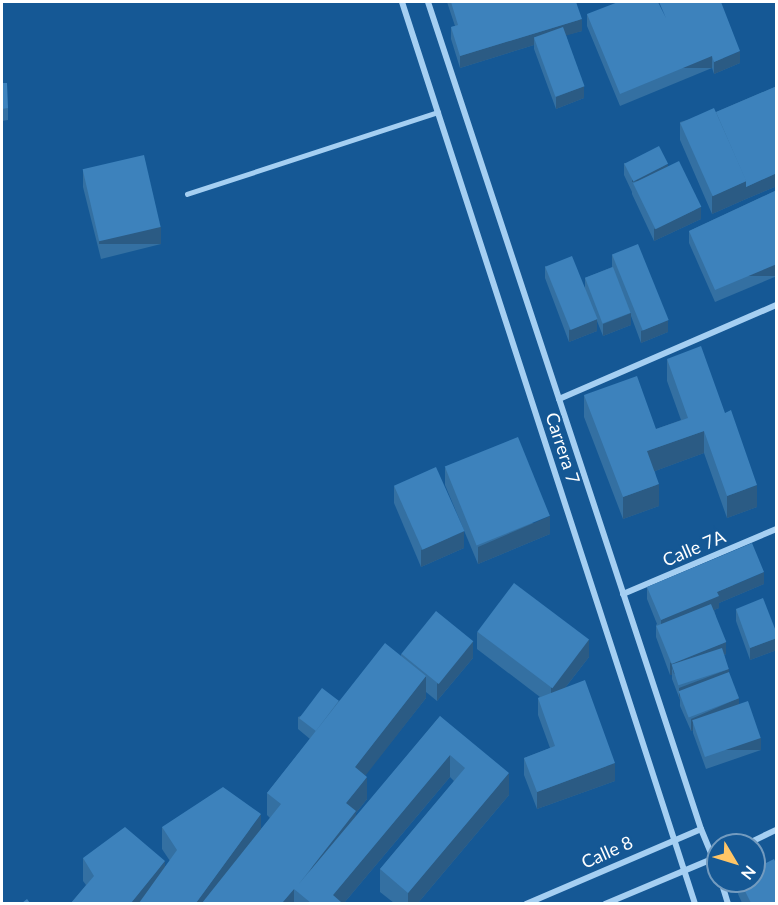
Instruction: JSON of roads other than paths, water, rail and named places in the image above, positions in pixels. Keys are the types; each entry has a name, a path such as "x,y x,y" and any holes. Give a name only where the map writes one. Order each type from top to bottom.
{"street":[{"name":"Carrera 7","path":"402,2 695,903"},
{"name":"Carrera 7","path":"428,2 706,839"},
{"path":"559,399 777,304"},
{"name":"Calle 7A","path":"623,594 777,529"},
{"name":"Calle 8","path":"526,903 701,829"},
{"path":"604,903 706,861"}],"lane":[{"path":"187,194 438,112"}]}
